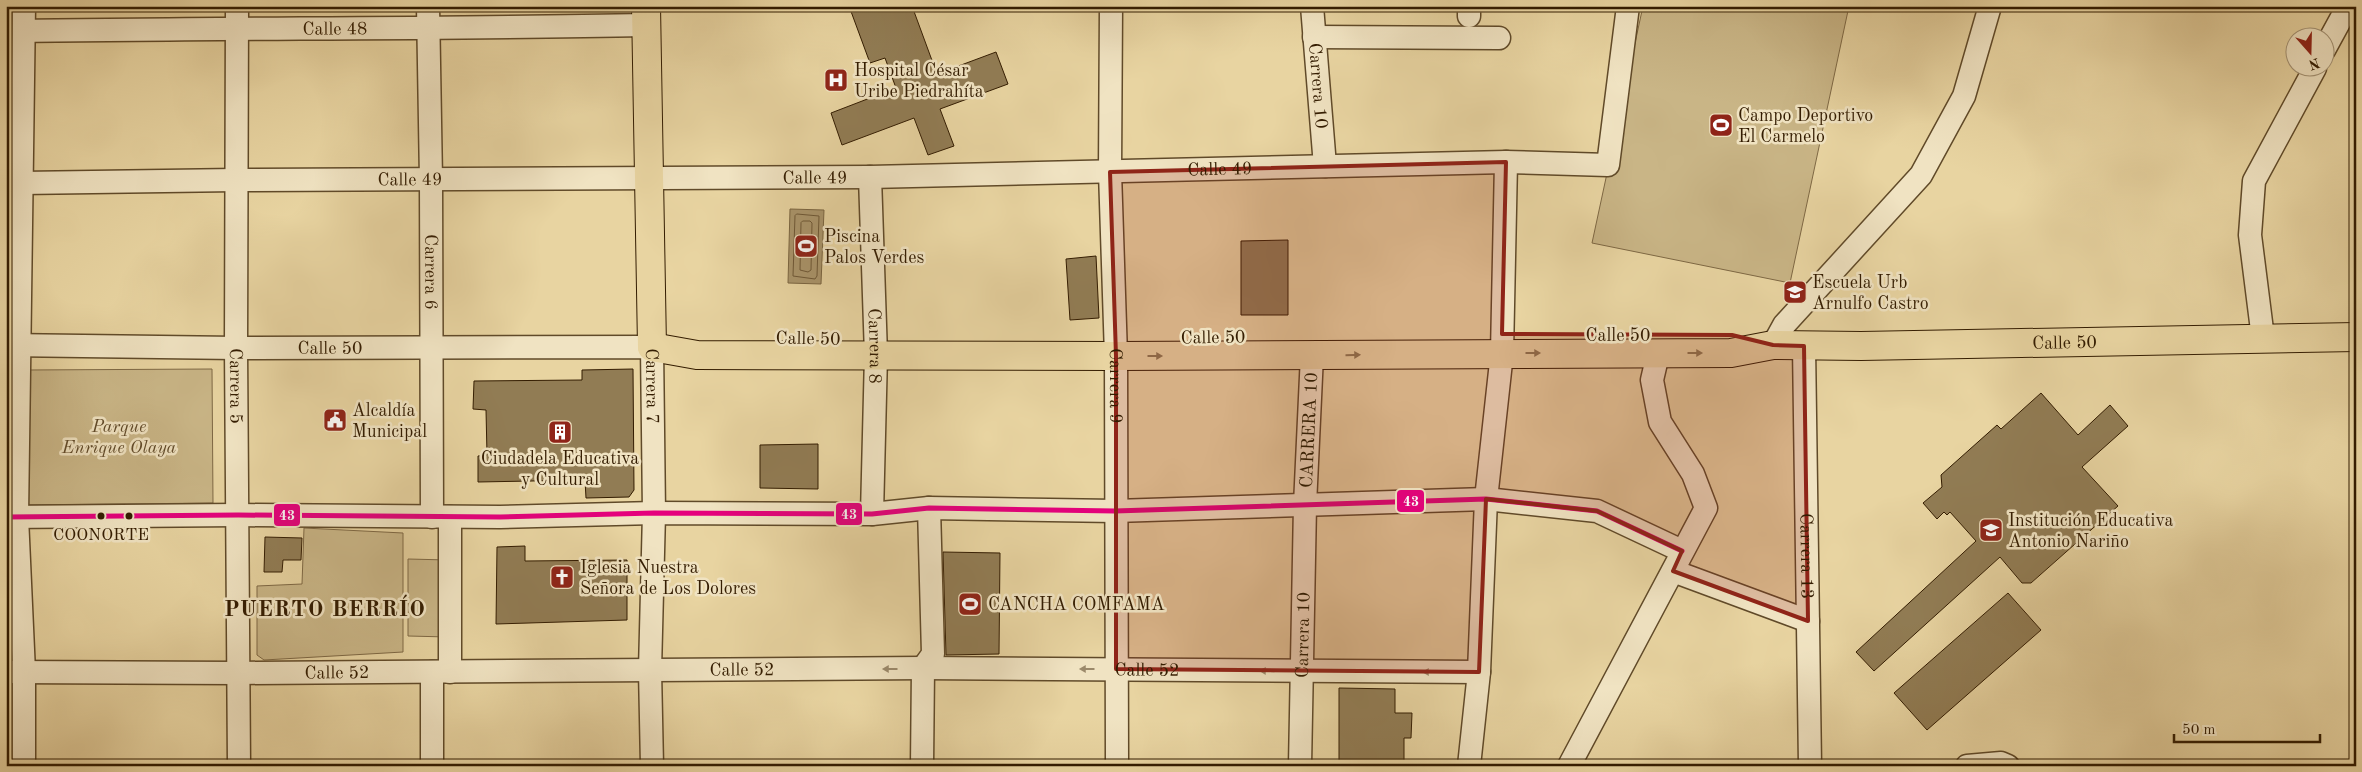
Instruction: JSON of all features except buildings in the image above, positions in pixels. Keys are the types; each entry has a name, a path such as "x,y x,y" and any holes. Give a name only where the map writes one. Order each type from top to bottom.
{"main road":[{"name":"Carrera 7","path":"646,16 652,347"},
{"name":"Calle 50","path":"1115,347 1312,355 1502,344 1732,335 1773,345 1804,346 2356,336"},
{"name":"Calle 50","path":"652,347 697,355 876,347 1502,344 1658,354 1731,353 1773,345"}],"street":[{"path":"24,6 21,183 13,344 12,517 15,672 24,766"},
{"name":"Carrera 6","path":"428,6 432,348 441,517 441,672 432,766"},
{"name":"Carrera 9","path":"1111,6 1110,172 1115,347 1117,766"},
{"name":"Carrera 10","path":"1312,6 1325,166"},
{"name":"Calle 49","path":"21,183 870,177 1506,162 1608,165 1628,6"},
{"path":"1773,345 1784,326 1921,174 1964,96 1990,6"},
{"path":"2334,32 2348,6"},
{"name":"Calle 48","path":"24,31 238,17 428,29 646,16"},
{"name":"Carrera 5","path":"238,17 236,348 239,766"},
{"path":"1314,37 1499,38"},
{"path":"2263,338 2250,235 2254,181 2310,78"},
{"path":"1469,766 1478,672 1486,499 1502,344 1506,162"},
{"name":"Carrera 8","path":"870,177 876,347 872,514"},
{"name":"Calle 50","path":"13,344 236,348 652,347"},
{"name":"Carrera 13","path":"1804,346 1810,766"},
{"name":"Carrera 7","path":"652,347 654,512 650,670 652,766"},
{"path":"1569,766 1706,508 1693,474 1660,422 1652,380 1658,354"},
{"name":"CARRERA 10","path":"1305,505 1312,355"},
{"path":"12,517 238,515 441,517 654,512 872,514 929,508 1115,511 1486,499 1597,510 1678,561 1808,621"},
{"name":"Carrera 10","path":"1300,766 1305,505"},
{"path":"922,766 923,668 933,654 929,508"},
{"name":"Calle 52","path":"15,672 238,673 923,668 1478,672"},
{"path":"1967,766 2001,763 2008,766"}],"highlighted area":[{"path":"1506,162 1502,334 1732,335 1773,345 1804,346 1808,621 1673,571 1682,551 1597,511 1486,499 1479,672 1116,669 1116,356 1110,172"}],"green space":[{"name":"Campo Deportivo El Carmelo","path":"1643,6 1849,6 1790,283 1592,243"},
{"name":"Parque Enrique Olaya","path":"212,369 213,503 26,505 26,370"},
{"path":"304,528 403,533 403,652 264,660 257,655 257,586 302,584"},
{"path":"408,559 448,560 448,637 408,636"}],"water":[{"name":"Piscina Palos Verdes","path":"790,209 824,210 821,284 788,283"}],"transit line":[{"name":"43","path":"6,517 238,515 500,517 654,513 872,514 929,508 1115,511 1486,499 1597,511 1682,551"}],"place":[{"name":"Hospital César Uribe Piedrahíta","path":"836,80"},
{"name":"Campo Deportivo El Carmelo","path":"1721,125"},
{"name":"Piscina Palos Verdes","path":"806,246"},
{"name":"Escuela Urb Arnulfo Castro","path":"1795,292"},
{"name":"Alcaldía Municipal","path":"335,420"},
{"name":"Ciudadela Educativa y Cultural","path":"560,432"},
{"name":"COONORTE","path":"101,516"},
{"name":"Institución Educativa Antonio Nariño","path":"1991,530"},
{"name":"Iglesia Nuestra Señora de Los Dolores","path":"562,577"},
{"name":"CANCHA COMFAMA","path":"970,604"}],"district":[{"name":"PUERTO BERRÍO","path":"325,608"}]}
